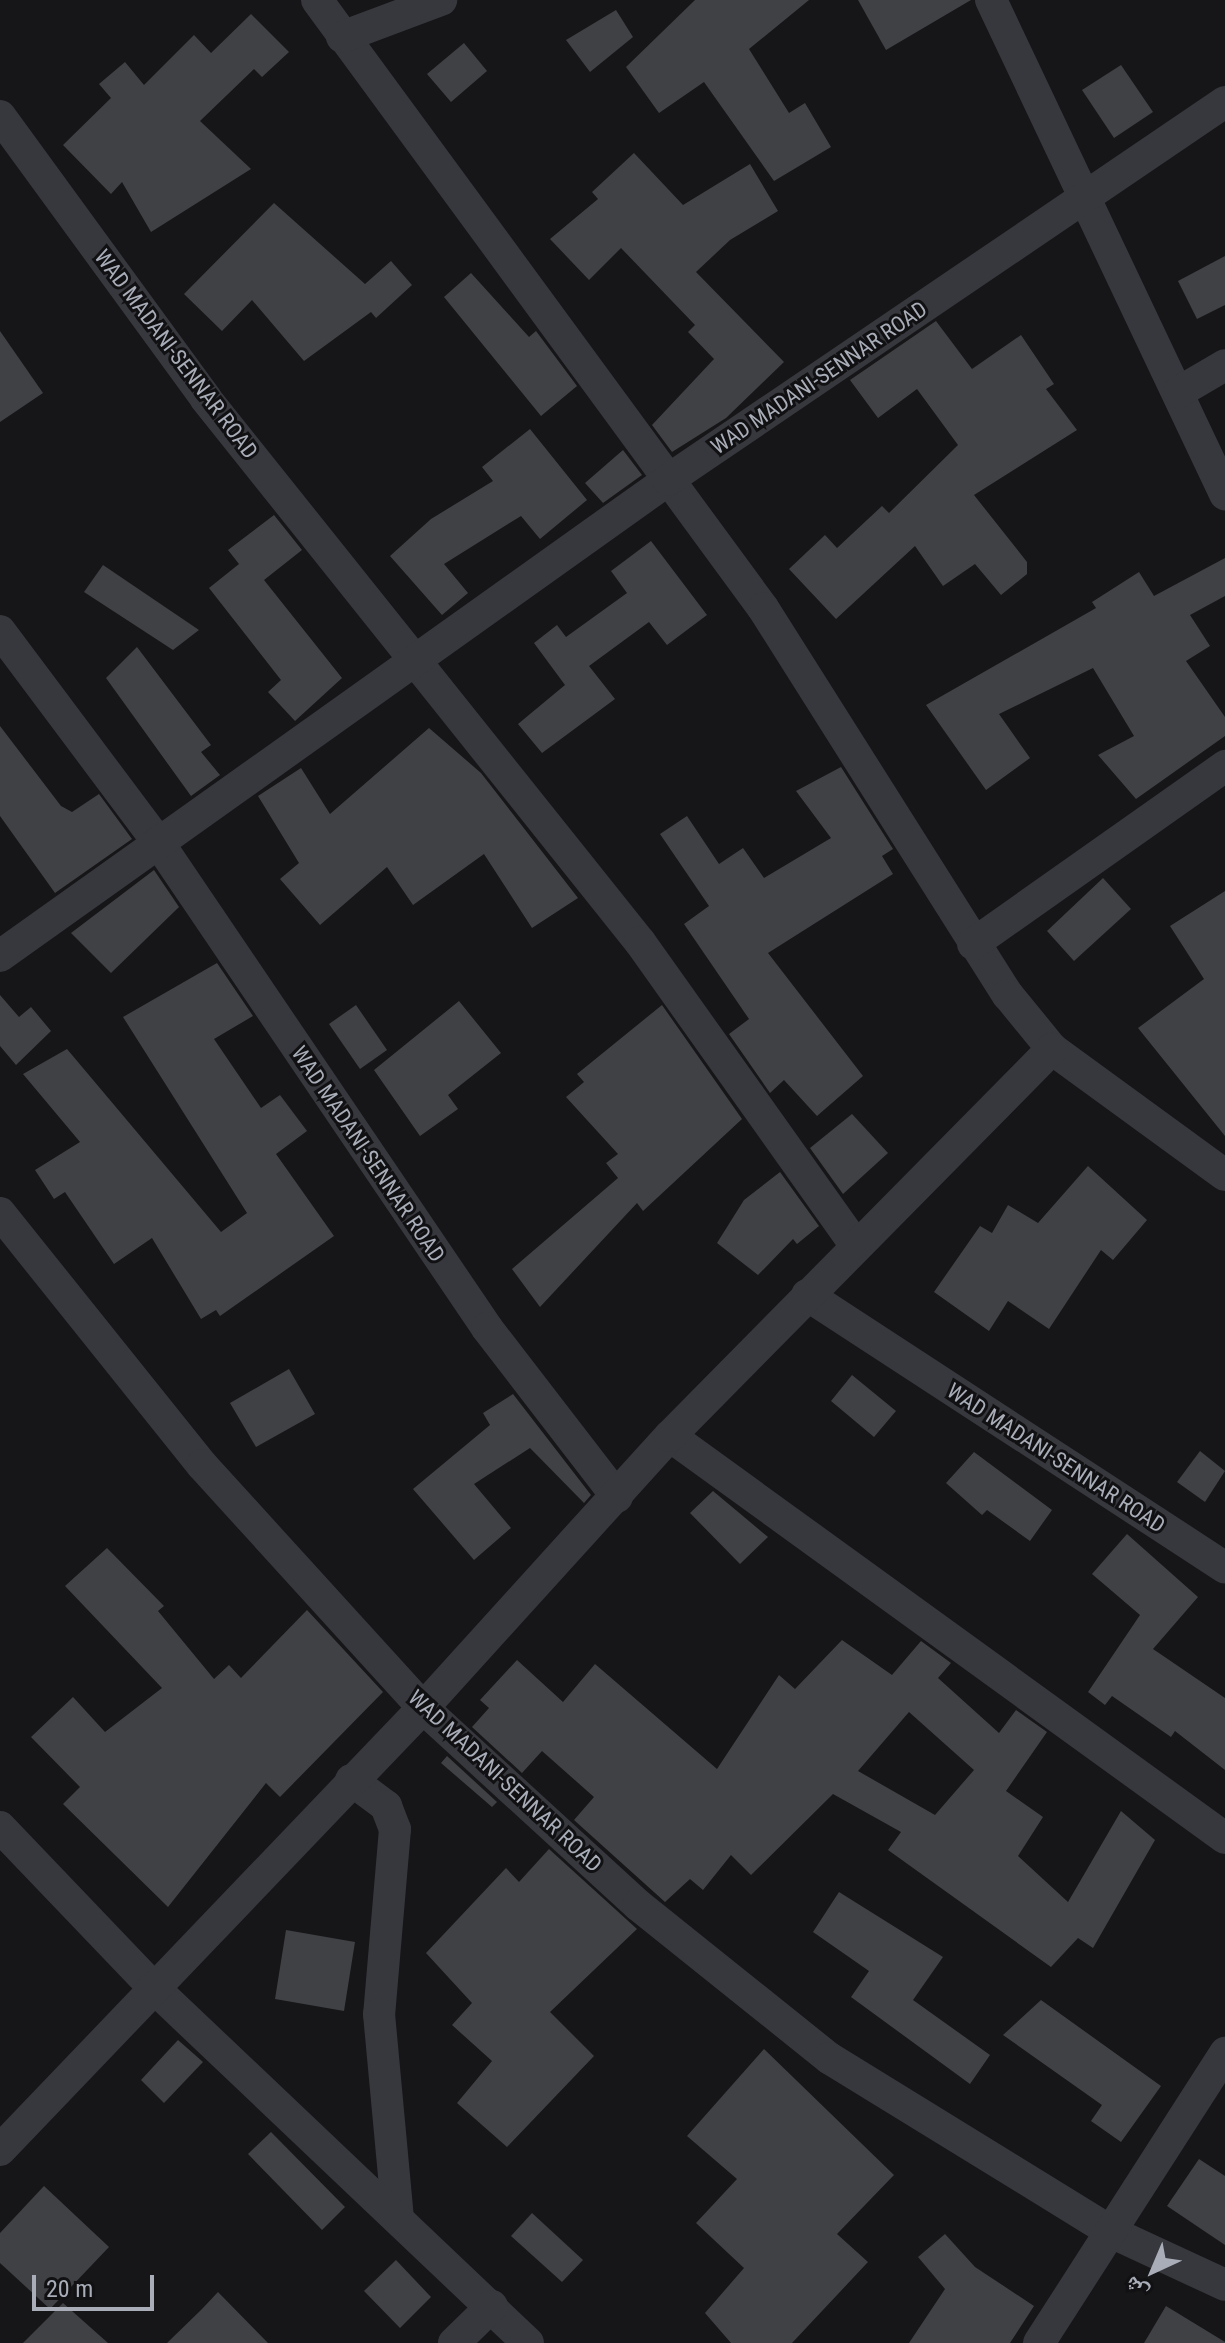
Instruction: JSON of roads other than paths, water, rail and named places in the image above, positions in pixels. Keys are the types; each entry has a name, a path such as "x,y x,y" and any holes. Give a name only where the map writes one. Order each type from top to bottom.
{"street":[{"path":"317,0 763,608 973,944 1052,1049 1225,1175"},
{"path":"342,37 441,0"},
{"path":"991,0 1225,494"},
{"name":"WAD MADANI-SENNAR ROAD","path":"0,956 668,480 1225,102"},
{"name":"WAD MADANI-SENNAR ROAD","path":"0,116 206,399 640,942 856,1246"},
{"path":"1179,392 1225,365"},
{"name":"WAD MADANI-SENNAR ROAD","path":"0,631 158,842 487,1328 617,1497"},
{"path":"973,944 1225,766"},
{"path":"0,2150 423,1708 670,1436 1052,1049"},
{"name":"WAD MADANI-SENNAR ROAD","path":"0,1213 202,1465 423,1708 638,1905 829,2058 1113,2233 1225,2285"},
{"name":"WAD MADANI-SENNAR ROAD","path":"807,1295 1225,1568"},
{"path":"670,1436 1225,1838"},
{"path":"351,1780 386,1806 395,1829 379,2014 398,2217"},
{"path":"0,1827 153,1987 528,2343"},
{"path":"1039,2343 1113,2233 1225,2053"},
{"path":"454,2343 492,2306"}]}
